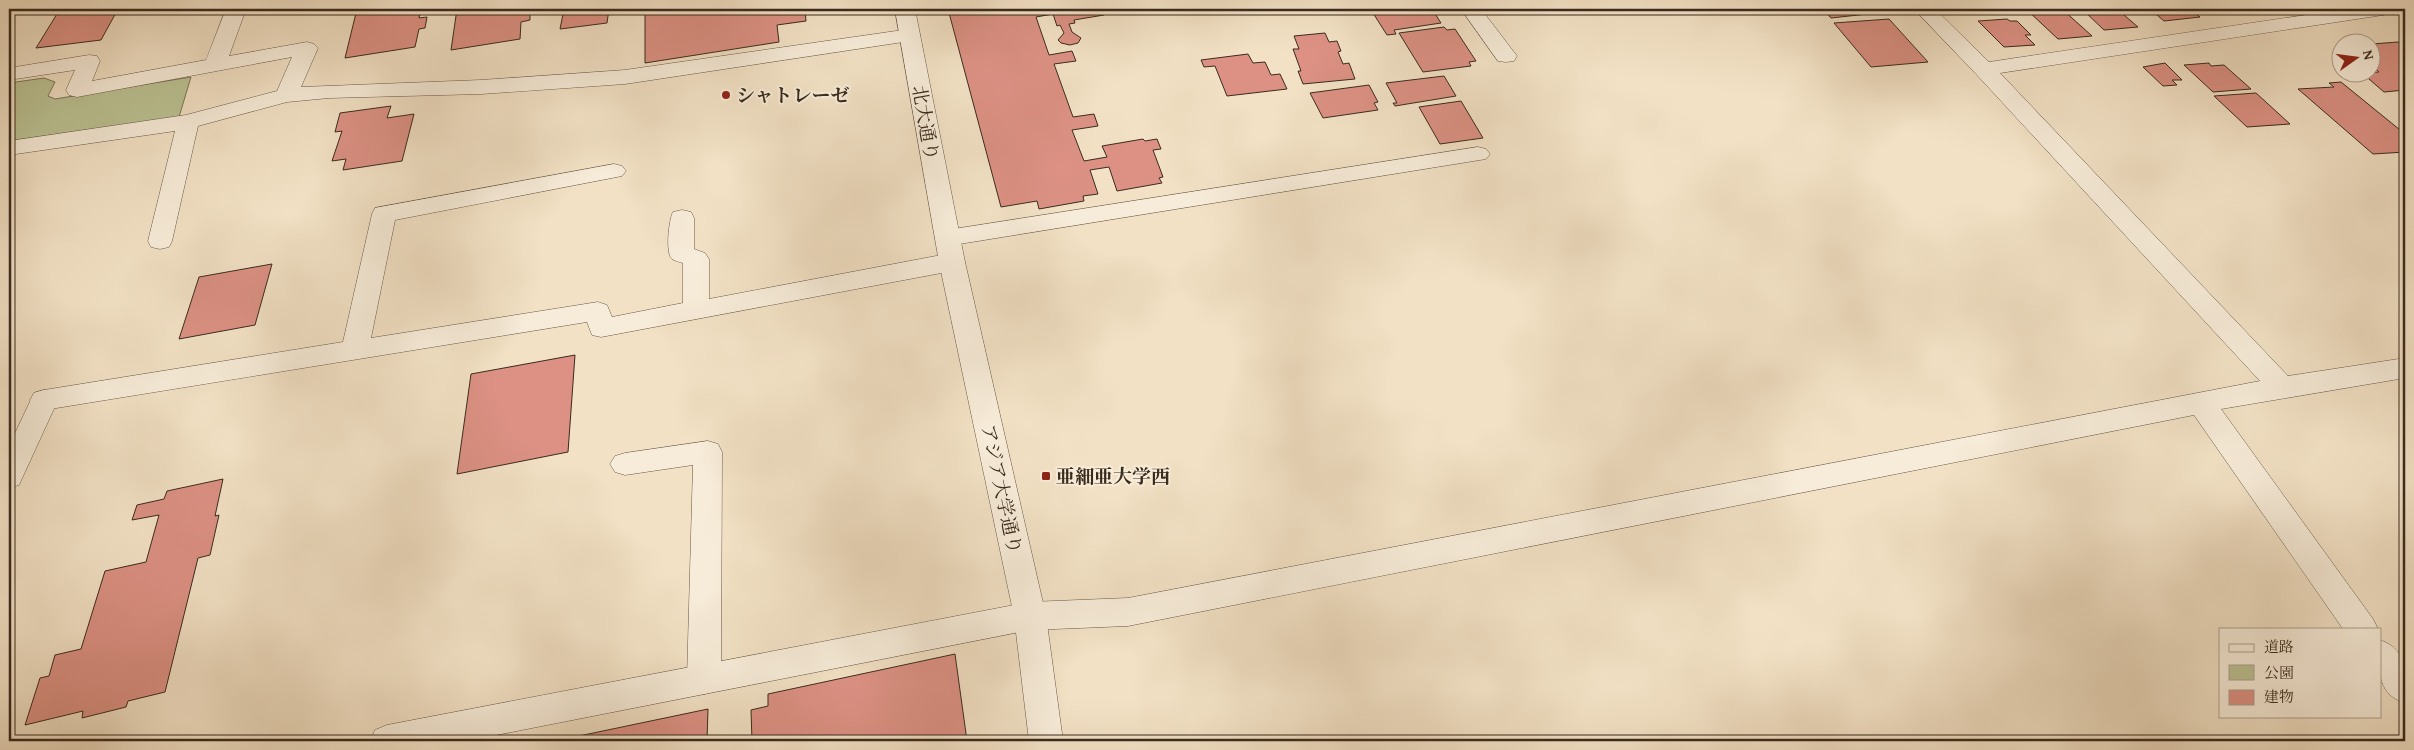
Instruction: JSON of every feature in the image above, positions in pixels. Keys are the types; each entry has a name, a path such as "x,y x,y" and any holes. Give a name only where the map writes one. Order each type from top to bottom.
{"street":[{"path":"215,64 236,9"},
{"name":"北大通り","path":"905,9 949,250"},
{"path":"1471,9 1506,56"},
{"path":"1924,9 1984,69 2282,387"},
{"path":"1984,69 2214,36 2383,9"},
{"path":"9,148 188,122 286,95 481,87 625,77 910,35"},
{"path":"9,74 89,61 77,90 307,48 286,95"},
{"path":"160,241 188,122"},
{"path":"9,477 44,400 598,311 601,328 696,311 949,250 1478,154"},
{"path":"355,350 384,214 614,171"},
{"path":"682,218 681,253 696,259 696,311"},
{"name":"アジア大学通り","path":"949,250 1030,616 1046,741"},
{"path":"387,741 1030,616 1128,612 2282,387 2405,368"},
{"path":"2202,404 2361,628"},
{"path":"625,464 708,452 704,679"},
{"path":"2382,657 2405,688"}],"green space":[{"path":"191,77 179,117 9,141 9,83 44,78 55,82 48,96 55,99"}],"building":[{"path":"60,9 118,9 101,40 36,48"},
{"path":"357,9 421,9 419,18 427,17 425,28 419,29 415,47 345,58"},
{"path":"457,9 524,9 524,11 530,10 530,20 521,22 520,39 451,50"},
{"path":"564,9 609,9 607,23 560,29"},
{"path":"645,9 805,9 806,21 777,25 779,42 645,63"},
{"path":"948,9 1101,9 1104,15 1074,20 1075,23 1069,24 1072,32 1081,38 1078,43 1070,45 1061,43 1058,40 1064,33 1060,25 1057,26 1053,14 1036,17 1049,55 1072,51 1076,61 1054,64 1073,117 1094,114 1098,126 1072,130 1084,161 1107,157 1102,146 1143,139 1145,141 1157,139 1161,149 1153,150 1163,177 1159,178 1162,183 1117,191 1109,167 1090,170 1098,194 1083,196 1084,201 1039,209 1037,201 1001,207"},
{"path":"1375,9 1425,9 1428,13 1434,12 1441,23 1394,30 1396,34 1387,35 1373,13 1377,12"},
{"path":"1823,9 1883,9 1886,12 1831,18"},
{"path":"2026,9 2062,9 2092,36 2058,39"},
{"path":"2082,9 2117,9 2138,27 2104,30"},
{"path":"2150,9 2189,9 2200,17 2164,21"},
{"path":"1889,19 1928,62 1871,67 1834,23"},
{"path":"2007,19 2017,21 2031,35 2025,35 2035,45 2004,47 1978,21"},
{"path":"1444,27 1447,30 1455,29 1476,61 1469,62 1471,66 1423,72 1399,33"},
{"path":"1325,33 1329,42 1337,41 1341,51 1338,52 1343,64 1349,63 1355,79 1303,84 1298,71 1301,71 1293,49 1299,49 1294,36"},
{"path":"2398,42 2405,47 2405,90 2384,92 2372,82 2382,82 2382,43"},
{"path":"1248,54 1253,63 1265,62 1271,75 1280,74 1287,89 1227,96 1215,66 1204,67 1201,60"},
{"path":"2165,63 2182,80 2172,80 2177,85 2163,86 2143,67"},
{"path":"2209,63 2211,66 2224,65 2251,89 2213,92 2184,65"},
{"path":"1444,76 1456,96 1395,106 1393,103 1397,103 1386,83"},
{"path":"2341,82 2405,134 2405,152 2373,154 2298,89 2334,87 2329,83"},
{"path":"1369,85 1378,102 1374,103 1378,110 1323,118 1310,93"},
{"path":"2256,93 2290,124 2247,127 2214,96"},
{"path":"1461,101 1483,138 1440,144 1419,107"},
{"path":"391,106 387,118 414,114 402,161 343,170 346,159 332,161 342,131 335,132 340,113"},
{"path":"272,264 255,325 179,339 199,277"},
{"path":"575,355 568,452 457,474 471,374"},
{"path":"223,479 215,516 219,515 210,555 198,558 165,692 128,701 126,707 82,718 83,711 25,725 40,678 49,676 55,655 81,649 105,571 146,562 159,515 132,520 137,505 164,499 167,491"},
{"path":"955,654 967,741 752,741 751,710 768,706 768,694"},
{"path":"708,709 707,741 555,741"}],"place":[{"name":"シャトレーゼ","path":"726,95"},
{"name":"亜細亜大学西","path":"1046,476"}]}
